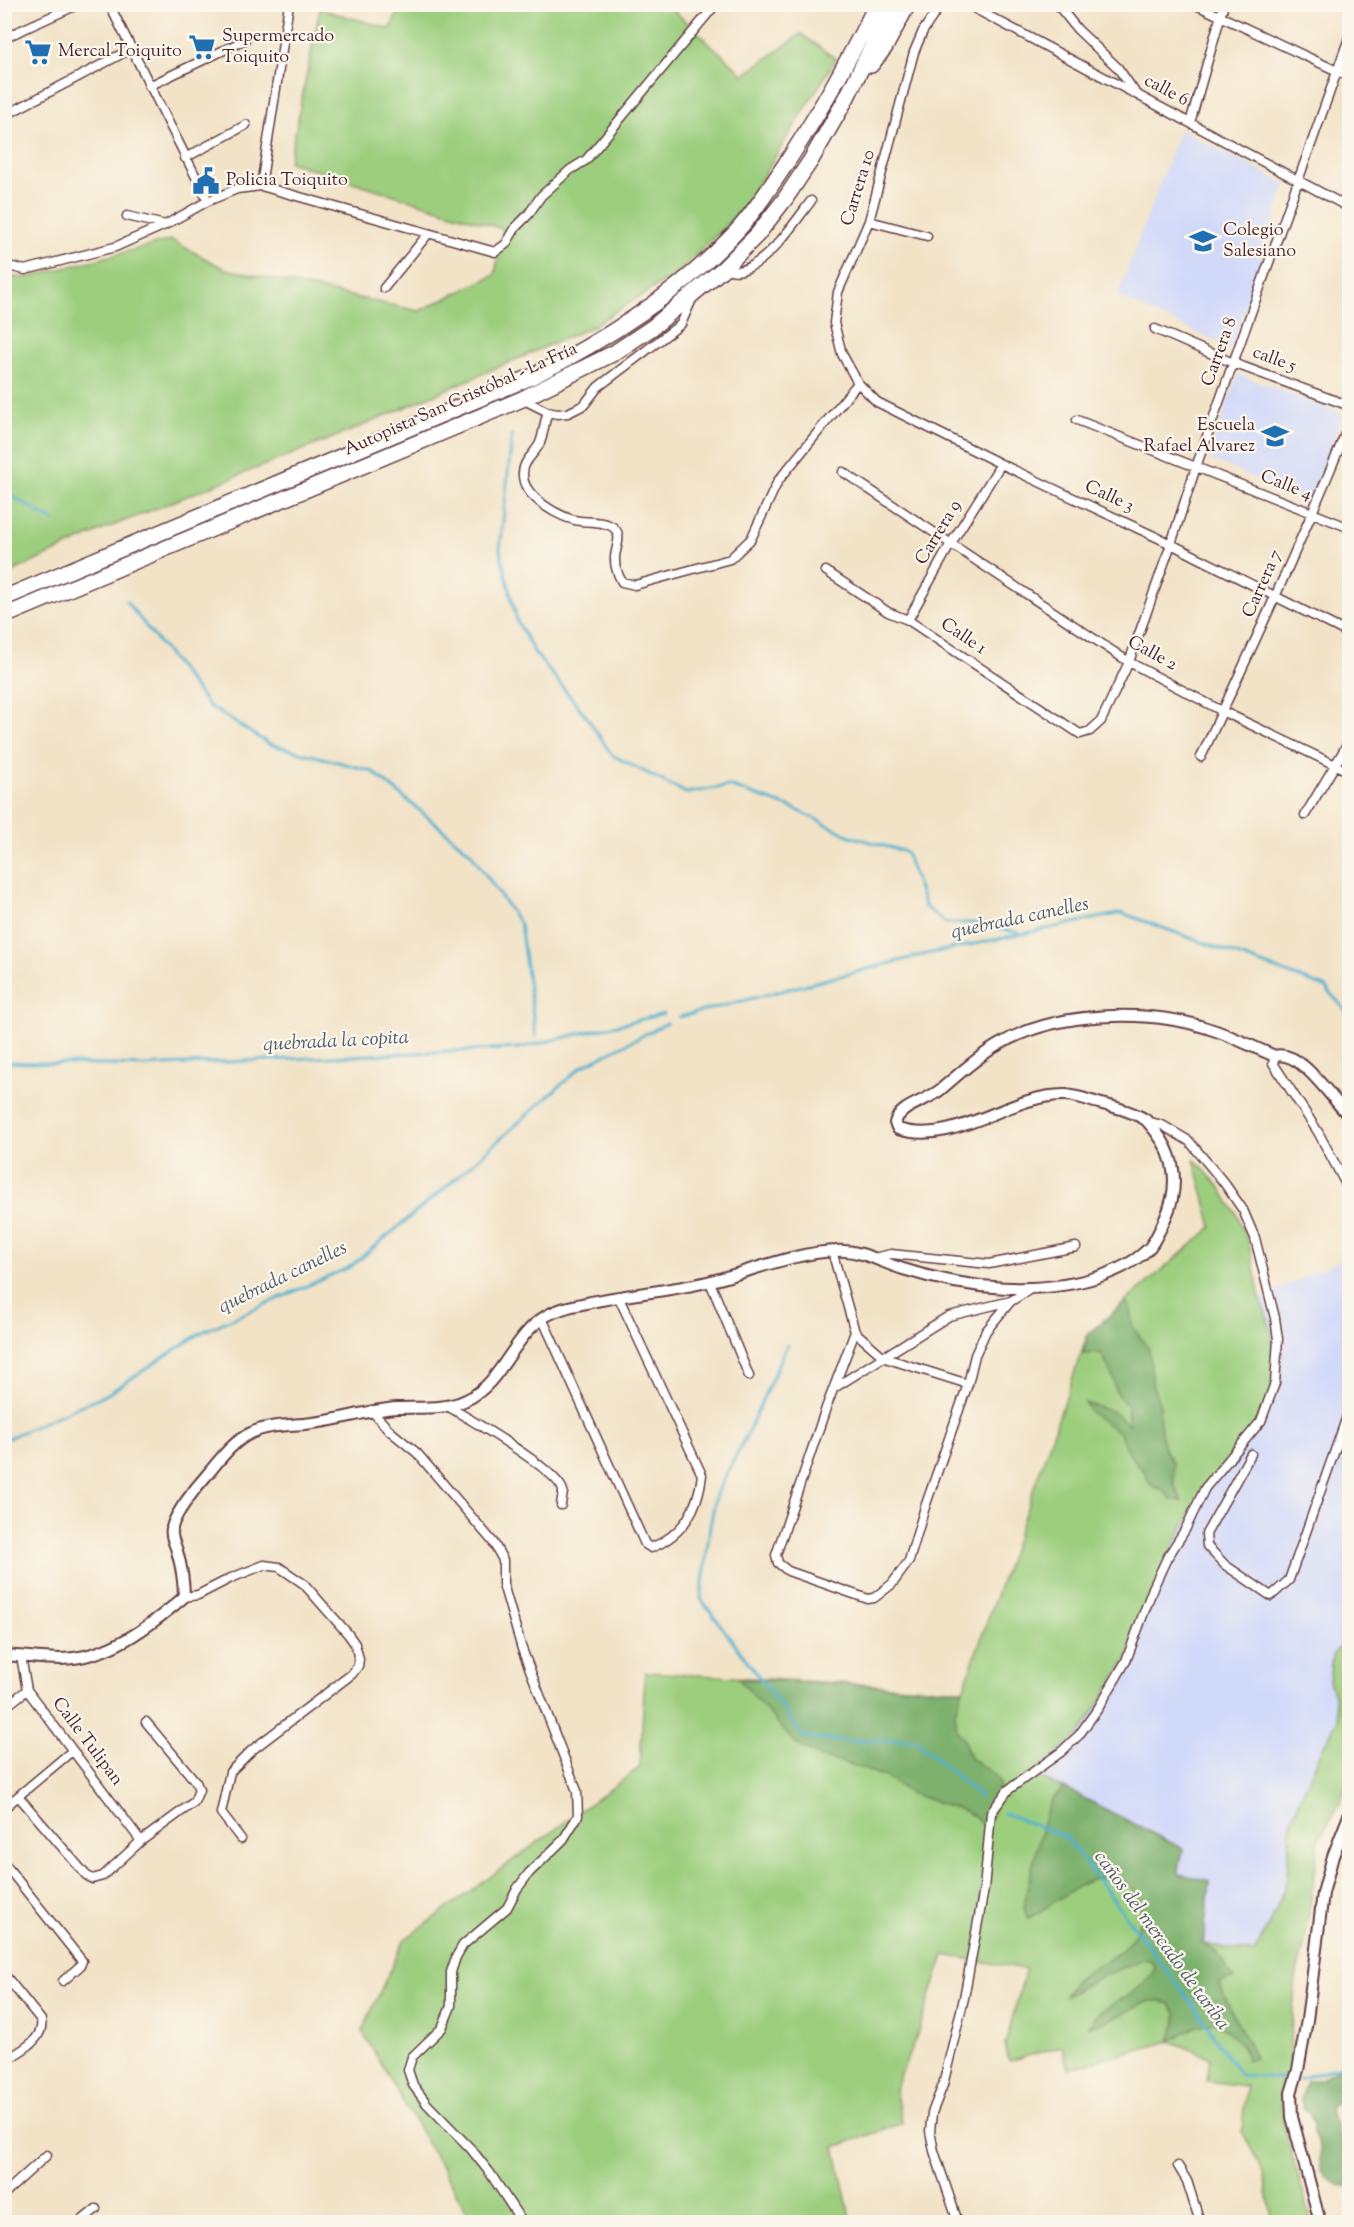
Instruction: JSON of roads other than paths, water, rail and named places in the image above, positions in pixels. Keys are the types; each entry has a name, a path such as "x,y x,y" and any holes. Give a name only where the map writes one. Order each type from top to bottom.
{"highway":[{"path":"857,43 872,4"},
{"name":"Autopista San Cristóbal - La Fría","path":"4,598 531,377 613,332 697,270 756,208 806,135 877,4"},
{"name":"Autopista San Cristóbal - La Fría","path":"4,616 522,399 614,353 653,327 723,268 757,235 785,199 811,160 846,99 893,4"},
{"path":"846,99 885,47 908,4"}],"street":[{"path":"4,38 79,4"},
{"path":"110,4 208,201"},
{"path":"261,186 289,4"},
{"path":"4,265 25,270 115,247 165,225 208,201 237,189 261,186 498,252 528,215 540,196 570,170 586,160 716,4"},
{"name":"Carrera 10","path":"858,383 842,354 834,323 838,292 869,221 914,52 923,31 941,4"},
{"name":"calle 6","path":"966,4 1350,208"},
{"path":"1057,4 1077,29 1118,68 1136,94"},
{"path":"1194,4 1350,77"},
{"path":"1190,123 1224,4"},
{"name":"Carrera 8","path":"1080,734 1089,731 1101,721 1129,662 1350,35"},
{"path":"149,86 245,40"},
{"path":"4,116 131,49"},
{"path":"185,158 246,125"},
{"path":"723,268 744,270 775,248 811,201"},
{"path":"127,216 165,225"},
{"path":"869,221 927,237"},
{"path":"384,288 428,234"},
{"path":"522,399 548,412 568,413 584,405 598,387 681,324 694,294"},
{"name":"calle 5","path":"1155,328 1233,363 1350,406"},
{"path":"548,412 539,445 525,463 522,475 526,488 540,503 569,520 608,524 615,529 619,537 614,558 616,570 622,582 635,585 730,558 751,539 778,481 858,383"},
{"name":"Calle 3","path":"858,383 877,402 1001,464 1171,544 1350,634"},
{"name":"Calle 4","path":"1077,420 1350,528"},
{"name":"Carrera 7","path":"1201,757 1276,598 1350,422"},
{"name":"Carrera 9","path":"908,620 1001,464"},
{"name":"Calle 2","path":"843,472 1129,662 1222,711 1350,772"},
{"name":"Calle 1","path":"826,571 871,602 908,620 1080,734"},
{"path":"1305,815 1350,740"},
{"path":"958,2223 934,2151 930,2130 932,2113 943,2085 964,1998 984,1889 991,1814 1008,1790 1061,1752 1079,1735 1099,1707 1126,1661 1153,1588 1205,1488 1261,1421 1275,1383 1278,1339 1255,1238 1243,1210 1225,1184 1189,1142 1170,1129 1111,1106 1067,1095 1044,1097 935,1133 911,1133 898,1129 895,1123 897,1115 903,1109 917,1105 934,1095 1000,1044 1042,1027 1076,1018 1104,1016 1168,1020 1215,1031 1275,1056 1282,1054 1290,1057 1308,1070 1350,1117"},
{"path":"1275,1056 1273,1063 1318,1132 1350,1192"},
{"path":"184,1597 181,1570 171,1525 191,1493 239,1441 251,1433 281,1424 312,1423 371,1410 446,1405 465,1401 481,1390 497,1373 523,1335 542,1318 574,1305 710,1282 789,1258 832,1251 854,1251 901,1269 936,1278 981,1285 1065,1286 1106,1275 1133,1261 1152,1245 1173,1202 1175,1189 1173,1163 1168,1148 1147,1120"},
{"path":"873,1258 891,1254 989,1264 1076,1247"},
{"path":"832,1251 855,1332 885,1358 968,1384"},
{"path":"710,1282 749,1376"},
{"path":"834,1388 949,1316 1011,1300 1032,1287"},
{"path":"542,1318 645,1544 651,1548 661,1544 686,1522 695,1508 702,1475 618,1296"},
{"path":"855,1332 776,1555 778,1563 788,1571 868,1599 874,1599 892,1584 909,1561 968,1384 975,1355 986,1331 1011,1300"},
{"path":"446,1405 543,1468 563,1491 561,1505"},
{"path":"1251,1454 1206,1534 1207,1546 1225,1565 1271,1596 1289,1580 1350,1408"},
{"path":"371,1410 390,1431 417,1453 494,1542 503,1560 503,1584 522,1649 577,1791 578,1816 563,1840 530,1873 517,1889 507,1908 464,1945 456,1957 451,1972 451,2006 442,2028 412,2057 408,2070 413,2085 427,2104 471,2149 490,2173 522,2223"},
{"path":"4,1655 62,1659 86,1656 134,1635 184,1597 198,1595 231,1578 264,1565 279,1567 304,1584 348,1634 358,1652 358,1666 352,1674 252,1750 230,1772 221,1813 241,1839"},
{"name":"Calle Tulipan","path":"21,1656 27,1689 141,1841"},
{"path":"4,1708 27,1689"},
{"path":"20,1797 83,1872 92,1879 103,1876 141,1841 194,1802 200,1790 196,1782 146,1722"},
{"path":"4,1808 20,1797 72,1751"},
{"path":"1320,2223 1292,2117 1291,2093 1298,2070 1307,2020 1323,1893 1333,1856 1350,1813"},
{"path":"4,1863 82,1961 80,1966 63,1981"},
{"path":"4,1974 41,2020 42,2028 39,2037 4,2061"},
{"path":"4,2194 47,2155"},
{"path":"1178,2166 1187,2181 1200,2223"},
{"path":"80,2223 96,2209"}],"waterway":[{"path":"512,435 500,550 517,621 534,652 586,716 612,755 686,793 729,786 795,809 850,836 906,852 925,907 946,923 977,923 1023,934"},
{"path":"4,491 53,521"},
{"path":"126,601 209,706 269,744 372,771 470,852 520,924 536,1037"},
{"name":"quebrada canelles","path":"679,1017 922,955 1122,913 1325,987 1350,1015"},
{"name":"quebrada la copita","path":"4,1062 145,1066 519,1048 664,1014"},
{"name":"quebrada canelles","path":"4,1440 109,1393 202,1332 350,1267 445,1188 581,1067 667,1023"},
{"name":"caños del mercado de tariba","path":"787,1345 748,1432 716,1495 701,1599 804,1737 845,1741 915,1740 980,1797"},
{"name":"caños del mercado de tariba","path":"1004,1813 1066,1837 1197,2010 1240,2075 1291,2079"},
{"name":"caños del mercado de tariba","path":"1299,2079 1350,2063"}],"place":[{"name":"Supermercado Toiquito","path":"202,47"},
{"name":"Mercal Toiquito","path":"38,52"},
{"name":"Policia Toiquito","path":"206,181"},
{"name":"Colegio Salesiano","path":"1203,241"},
{"name":"Escuela Rafael Alvarez","path":"1275,436"}]}
